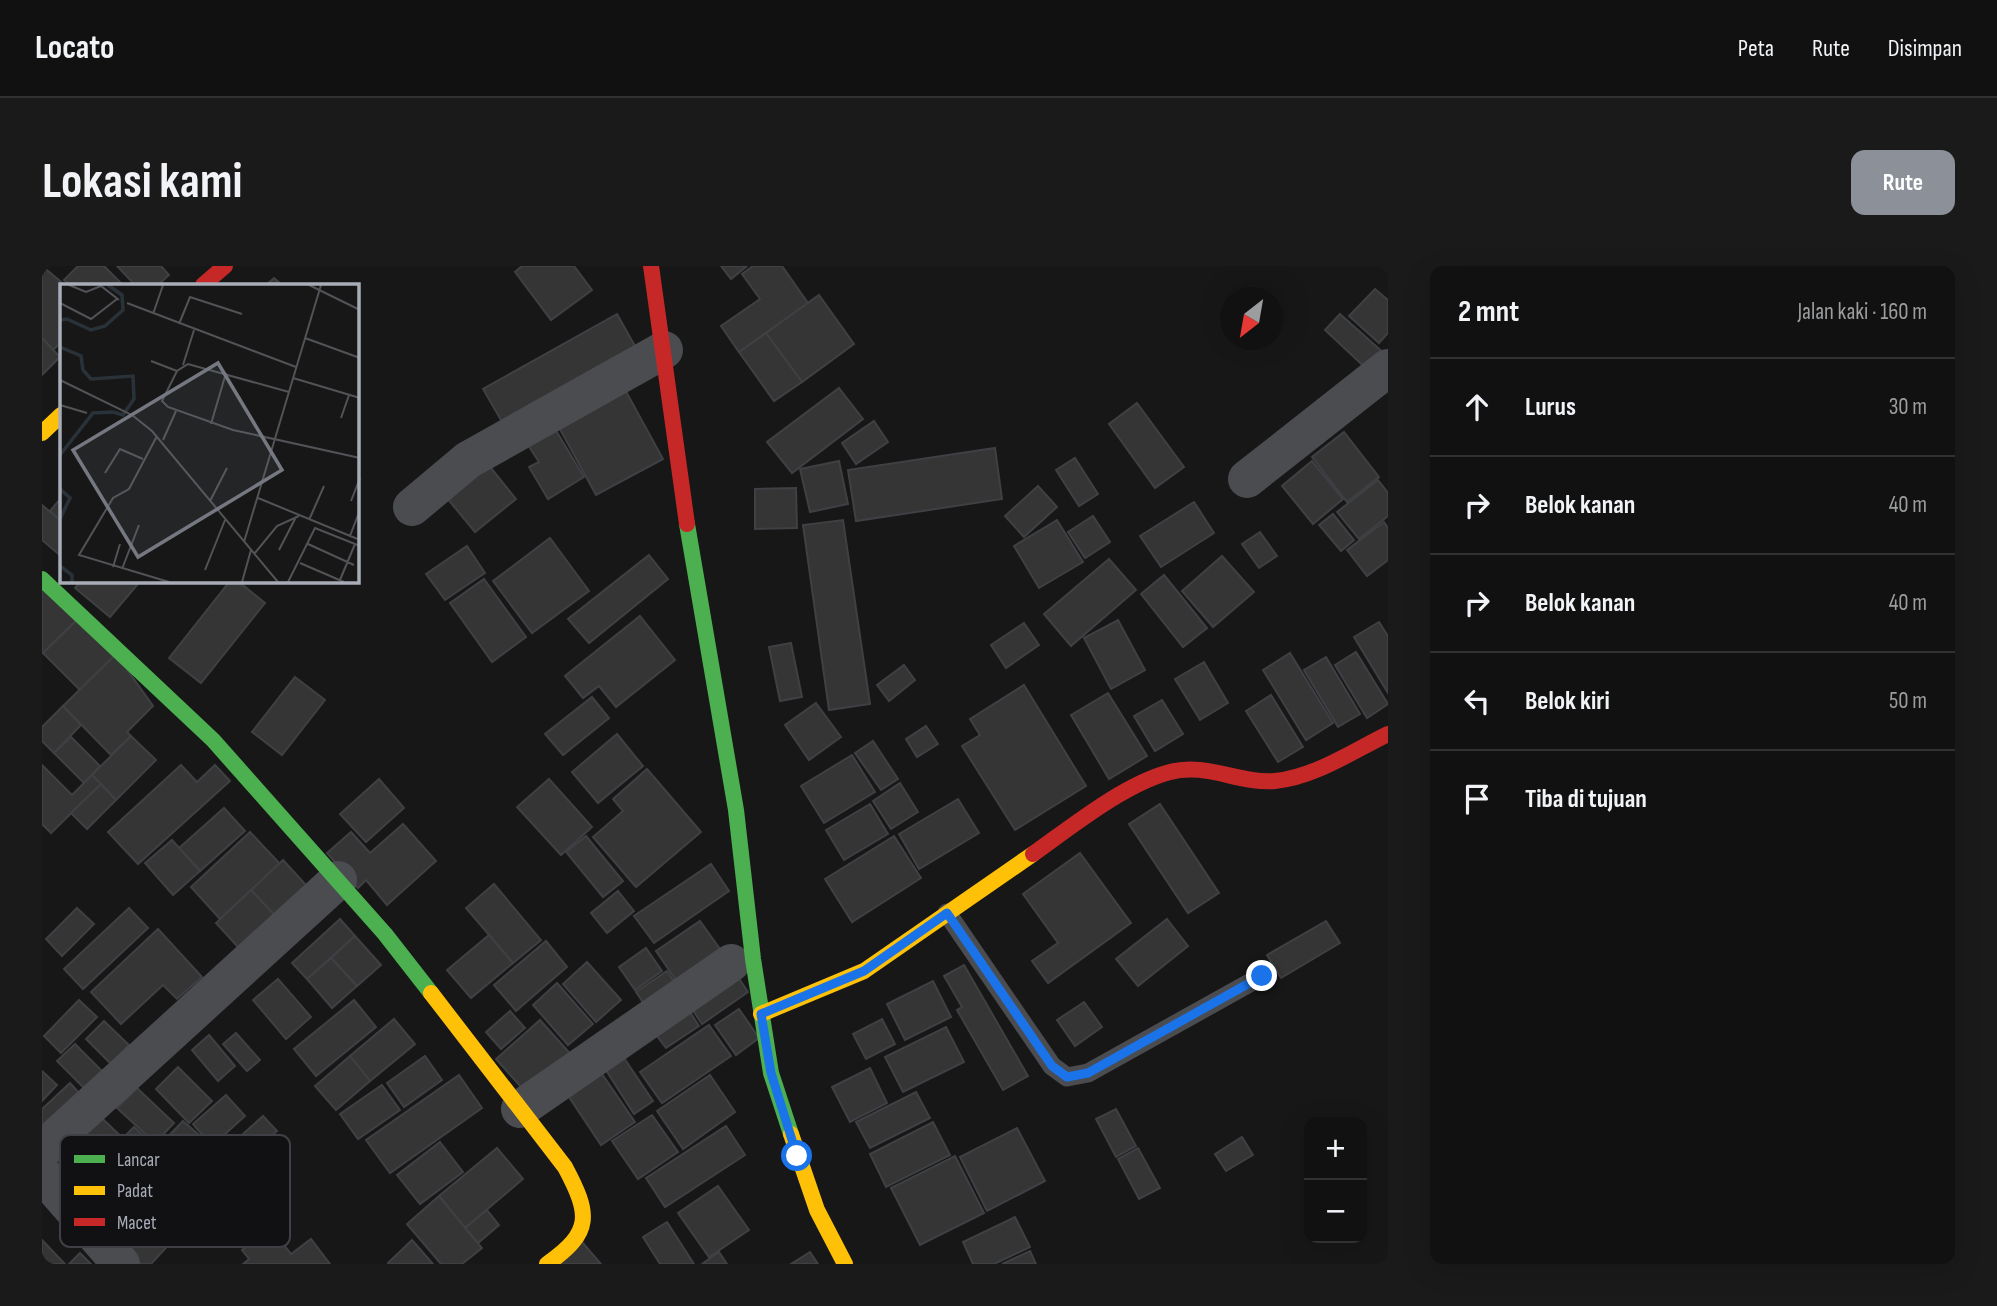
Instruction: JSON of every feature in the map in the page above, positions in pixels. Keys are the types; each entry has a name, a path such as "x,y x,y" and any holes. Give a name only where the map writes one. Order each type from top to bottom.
{"street":[{"path":"204,284 225,266"},
{"path":"651,266 664,350 676,460 736,810 761,1014 771,1073 817,1210 845,1264"},
{"path":"412,507 468,460 664,350"},
{"path":"1247,479 1388,368"},
{"path":"42,433 60,416"},
{"path":"42,579 213,740 338,880 385,934 565,1167 581,1196 587,1219 579,1236 562,1254 547,1264"},
{"path":"761,1014 864,971 1106,803 1168,772 1191,768 1274,781 1315,770 1388,734"},
{"path":"42,1150 338,880"},
{"path":"520,1110 731,962"},
{"path":"42,1174 60,1195"},
{"path":"106,1247 121,1264"}],"lane":[{"path":"947,913 1052,1066 1067,1077 1088,1073 1262,976"}],"building":[{"path":"42,266 64,284 60,284 60,343 53,350 42,338"},
{"path":"78,266 104,266 121,283 69,284 64,280"},
{"path":"117,266 161,266 169,275 159,284 134,284"},
{"path":"522,266 574,266 592,290 551,320 515,272"},
{"path":"721,266 747,266 731,279"},
{"path":"753,266 782,266 808,303 739,352 721,326 760,299 742,274"},
{"path":"274,278 281,284 267,284"},
{"path":"1375,289 1388,300 1388,333 1379,343 1349,316"},
{"path":"819,295 854,344 802,382 766,333"},
{"path":"617,314 639,353 505,427 483,389"},
{"path":"1340,314 1386,355 1371,373 1325,330"},
{"path":"766,333 802,382 774,401 739,352"},
{"path":"42,338 60,357 42,375"},
{"path":"623,386 663,459 596,495 556,422"},
{"path":"839,388 863,419 792,473 767,442"},
{"path":"1137,403 1184,467 1155,488 1109,424"},
{"path":"874,421 888,442 856,464 842,443"},
{"path":"555,429 584,477 548,499 529,467 539,462 528,445"},
{"path":"1344,432 1379,477 1347,502 1312,457"},
{"path":"995,448 1002,499 856,521 848,470"},
{"path":"1075,458 1098,494 1079,506 1056,470"},
{"path":"839,461 848,504 810,512 800,469"},
{"path":"1312,461 1343,499 1313,524 1282,486"},
{"path":"487,463 516,499 475,532 446,497"},
{"path":"1378,480 1388,493 1388,516 1359,539 1337,512"},
{"path":"1038,486 1057,507 1024,537 1005,516"},
{"path":"796,488 797,528 755,529 755,489"},
{"path":"60,499 60,520 50,511"},
{"path":"1194,502 1214,533 1161,567 1140,536"},
{"path":"42,505 60,520 60,555 42,540"},
{"path":"1333,514 1354,540 1341,551 1319,525"},
{"path":"1093,516 1110,542 1085,558 1068,532"},
{"path":"843,520 870,704 829,710 803,525"},
{"path":"1057,520 1083,562 1039,588 1014,546"},
{"path":"1384,522 1388,528 1388,560 1367,576 1347,550"},
{"path":"1260,532 1277,556 1259,568 1242,544"},
{"path":"550,538 589,591 532,633 493,581"},
{"path":"467,546 485,573 445,600 426,574"},
{"path":"649,555 668,579 589,643 568,619"},
{"path":"1222,556 1254,592 1213,627 1182,591"},
{"path":"1109,559 1136,590 1071,646 1044,614"},
{"path":"1164,575 1207,628 1183,647 1141,594"},
{"path":"484,579 526,637 492,662 450,603"},
{"path":"79,583 138,584 110,617 75,588"},
{"path":"228,583 240,583 265,603 201,683 169,658"},
{"path":"42,584 79,618 43,653 42,652"},
{"path":"640,616 675,660 616,707 599,686 583,698 565,676"},
{"path":"79,618 116,654 80,690 43,653"},
{"path":"1118,620 1145,670 1111,689 1084,638"},
{"path":"1379,622 1388,636 1388,693 1354,637"},
{"path":"1024,623 1039,645 1006,668 991,645"},
{"path":"791,643 802,697 780,701 769,647"},
{"path":"1356,652 1388,704 1367,718 1335,665"},
{"path":"1290,653 1333,723 1306,740 1263,670"},
{"path":"116,654 153,706 127,732 131,736 111,755 63,706"},
{"path":"1326,657 1360,714 1338,727 1304,670"},
{"path":"1204,662 1228,703 1200,720 1175,679"},
{"path":"904,665 915,680 889,701 877,685"},
{"path":"295,677 325,700 282,755 252,732"},
{"path":"1024,685 1086,786 1015,830 962,746 980,735 970,719"},
{"path":"1108,693 1147,756 1109,779 1071,715"},
{"path":"1271,695 1303,747 1278,762 1246,711"},
{"path":"592,697 609,718 563,755 545,734"},
{"path":"1162,700 1183,734 1155,751 1134,716"},
{"path":"816,703 841,737 809,760 785,725"},
{"path":"63,706 81,725 54,753 42,741 42,727"},
{"path":"926,726 938,744 917,757 906,739"},
{"path":"617,734 643,766 598,803 572,772"},
{"path":"131,736 156,760 116,800 92,775"},
{"path":"71,737 100,766 84,783 54,753"},
{"path":"873,741 898,779 881,790 855,753"},
{"path":"852,755 875,792 824,823 801,786"},
{"path":"42,765 72,795 92,775 101,784 51,833 42,824"},
{"path":"181,765 197,782 215,765 230,781 138,864 108,832"},
{"path":"647,769 701,832 636,887 593,837 623,811 613,799"},
{"path":"379,779 404,808 366,842 340,814"},
{"path":"549,779 592,827 561,855 517,807"},
{"path":"900,783 918,812 891,829 873,801"},
{"path":"101,784 116,800 87,829 71,813"},
{"path":"958,799 979,833 919,869 899,834"},
{"path":"870,804 888,834 844,860 826,830"},
{"path":"1160,804 1219,893 1188,913 1129,824"},
{"path":"224,808 245,831 200,871 179,848"},
{"path":"403,824 436,861 387,905 366,880 358,888 327,853 351,832 370,853"},
{"path":"250,832 280,864 220,919 191,887"},
{"path":"586,836 623,881 603,897 566,852"},
{"path":"894,836 921,878 852,922 825,879"},
{"path":"172,840 200,871 173,895 145,863"},
{"path":"1080,853 1131,923 1048,983 1032,961 1058,943 1023,894"},
{"path":"283,860 315,895 283,924 251,890"},
{"path":"711,864 729,891 654,943 634,916"},
{"path":"494,884 541,940 513,963 466,908"},
{"path":"251,890 283,924 248,958 216,923"},
{"path":"618,891 634,911 607,933 591,913"},
{"path":"77,908 94,924 62,956 46,939"},
{"path":"129,908 148,928 83,989 64,969"},
{"path":"340,919 355,936 307,979 292,963"},
{"path":"1167,919 1188,946 1138,986 1116,959"},
{"path":"700,921 725,956 680,986 656,951"},
{"path":"1326,921 1340,943 1281,978 1267,955"},
{"path":"158,929 202,977 177,999 163,985 121,1024 91,992"},
{"path":"489,935 513,963 471,998 447,970"},
{"path":"355,936 381,965 357,986 331,958"},
{"path":"546,941 567,967 516,1011 494,985"},
{"path":"646,948 662,971 635,990 619,967"},
{"path":"331,958 357,986 332,1008 307,979"},
{"path":"587,962 621,1000 596,1022 563,984"},
{"path":"964,965 1028,1076 1003,1090 957,1010 962,1007 944,976"},
{"path":"667,971 680,990 649,1011 636,992"},
{"path":"734,971 748,992 702,1024 688,1003"},
{"path":"278,979 311,1017 286,1039 253,1000"},
{"path":"933,981 951,1017 905,1040 887,1004"},
{"path":"557,983 593,1024 568,1045 533,1005"},
{"path":"79,1000 97,1017 61,1053 44,1036"},
{"path":"354,1000 376,1027 316,1076 294,1049"},
{"path":"1084,1002 1102,1027 1075,1046 1057,1020"},
{"path":"688,1009 699,1026 666,1048 654,1032"},
{"path":"739,1009 759,1038 736,1055 715,1025"},
{"path":"510,1011 525,1028 501,1049 486,1032"},
{"path":"394,1019 415,1044 370,1081 350,1056"},
{"path":"882,1019 895,1044 866,1059 853,1034"},
{"path":"540,1020 574,1058 530,1097 496,1059"},
{"path":"104,1021 129,1045 111,1064 86,1039"},
{"path":"709,1025 731,1056 662,1103 640,1072"},
{"path":"946,1027 964,1062 903,1092 885,1057"},
{"path":"236,1033 260,1060 247,1071 223,1044"},
{"path":"209,1035 235,1066 218,1081 192,1050"},
{"path":"75,1044 107,1076 90,1094 57,1061"},
{"path":"620,1052 653,1101 634,1114 602,1064"},
{"path":"350,1056 370,1081 336,1110 315,1086"},
{"path":"425,1056 442,1080 404,1107 387,1083"},
{"path":"178,1067 212,1101 189,1123 156,1089"},
{"path":"870,1068 887,1103 850,1122 832,1087"},
{"path":"42,1071 57,1085 42,1101"},
{"path":"600,1071 635,1122 601,1145 567,1094"},
{"path":"459,1075 482,1108 390,1173 366,1140"},
{"path":"710,1075 735,1112 683,1149 657,1111"},
{"path":"70,1083 88,1103 42,1142 42,1109"},
{"path":"382,1085 400,1110 358,1139 340,1114"},
{"path":"137,1088 174,1123 163,1135 146,1135 117,1108"},
{"path":"916,1092 930,1118 870,1148 856,1122"},
{"path":"226,1095 245,1116 224,1135 202,1135 193,1124"},
{"path":"91,1108 120,1135 66,1135"},
{"path":"1116,1109 1136,1146 1116,1157 1096,1119"},
{"path":"652,1115 678,1152 638,1179 612,1141"},
{"path":"263,1116 277,1131 273,1135 242,1135"},
{"path":"183,1121 199,1135 170,1135"},
{"path":"933,1122 950,1155 886,1187 870,1154"},
{"path":"726,1126 745,1155 665,1207 646,1178"},
{"path":"134,1127 143,1135 126,1135"},
{"path":"1017,1128 1045,1181 987,1211 960,1157"},
{"path":"1242,1137 1253,1155 1226,1171 1215,1154"},
{"path":"60,1142 60,1179 42,1162"},
{"path":"440,1142 463,1172 420,1204 397,1175"},
{"path":"497,1148 523,1179 465,1228 439,1196"},
{"path":"1138,1148 1160,1188 1139,1199 1118,1159"},
{"path":"955,1156 984,1213 920,1245 891,1188"},
{"path":"718,1186 749,1230 709,1257 678,1213"},
{"path":"439,1196 482,1248 462,1264 441,1264 407,1224"},
{"path":"487,1210 499,1225 478,1243 465,1228"},
{"path":"1015,1217 1030,1247 994,1264 973,1264 963,1242"},
{"path":"667,1222 694,1264 660,1264 643,1237"},
{"path":"311,1239 330,1264 243,1264 249,1259 242,1250 246,1247 286,1247 291,1254"},
{"path":"42,1240 65,1264 42,1264"},
{"path":"412,1240 433,1264 388,1263"},
{"path":"582,1242 601,1264 557,1264"},
{"path":"122,1247 167,1247 151,1264 141,1264"},
{"path":"1030,1251 1036,1264 1002,1264"},
{"path":"719,1252 727,1264 702,1264"},
{"path":"810,1252 818,1264 791,1264"},
{"path":"80,1253 91,1264 69,1264"}],"traffic: fast":[{"path":"687,524 736,810 753,959 771,1073 791,1134"},
{"path":"42,579 213,740 385,934 431,993"}],"traffic: slow":[{"path":"42,433 60,416"},
{"path":"761,1014 864,971 1033,854"},
{"path":"431,993 565,1167 579,1197 583,1221 580,1232 562,1253 547,1264"},
{"path":"791,1134 817,1210 845,1264"}],"traffic: jam":[{"path":"204,284 225,266"},
{"path":"651,266 687,524"},
{"path":"1033,854 1098,807 1152,778 1170,772 1196,770 1262,781 1290,779 1319,769 1388,734"}],"route":[{"path":"797,1156 771,1073 761,1014 864,971 947,913 1052,1066 1067,1077 1088,1073 1262,976"}]}
